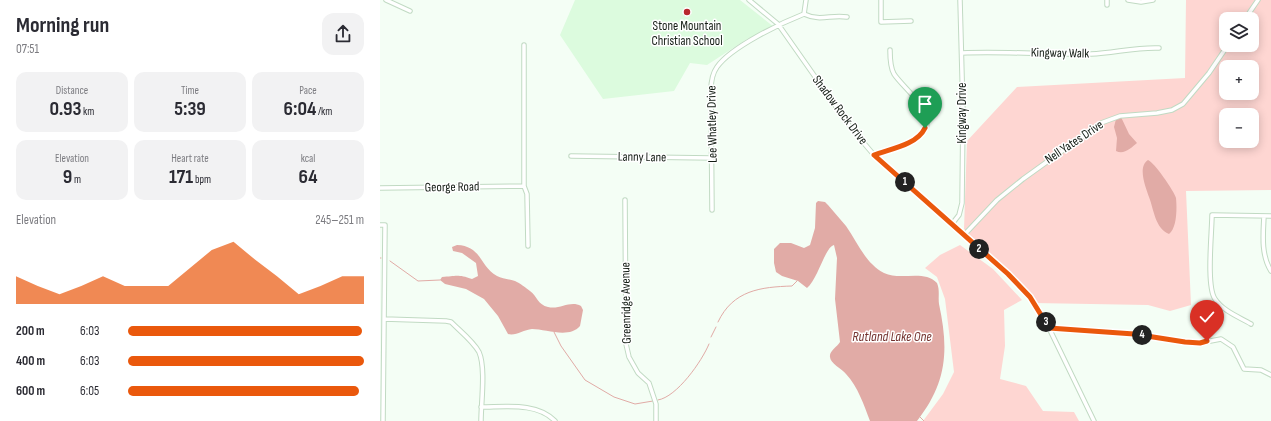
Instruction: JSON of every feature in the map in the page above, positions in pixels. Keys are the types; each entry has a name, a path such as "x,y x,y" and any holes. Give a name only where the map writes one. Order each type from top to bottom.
{"street":[{"path":"386,0 410,11"},
{"name":"Shadow Rock Drive","path":"749,0 778,24 842,115 874,155 1008,274 1030,297 1049,328 1094,421"},
{"path":"806,0 804,14 816,18 847,17"},
{"path":"881,0 881,22 911,22"},
{"name":"Kingway Drive","path":"952,224 958,215 962,203 962,53 960,0"},
{"path":"1128,0 1141,2 1154,0"},
{"path":"1250,12 1258,0"},
{"name":"Lee Whatley Drive","path":"712,210 711,80 713,73 721,62 728,56 778,24 804,14"},
{"path":"524,45 524,186 527,194 528,246"},
{"name":"Kingway Walk","path":"962,53 1011,52 1092,54 1137,48 1159,48"},
{"path":"874,155 916,139 924,132 926,123 924,109 894,74 891,65 890,50"},
{"name":"Nell Yates Drive","path":"964,235 997,200 1023,179 1101,123 1120,116 1157,113 1172,110 1183,104 1223,52"},
{"name":"Lanny Lane","path":"571,156 712,158"},
{"name":"George Road","path":"380,188 524,186"},
{"name":"Greenridge Avenue","path":"625,200 626,344 629,357 638,373 650,383 656,404 656,421"},
{"path":"1251,324 1224,309 1214,298 1210,286 1212,215 1271,216"},
{"path":"1264,216 1264,251 1267,264 1271,271"},
{"path":"380,225 385,225 383,421"},
{"path":"384,319 451,322 479,353 482,368 481,421"},
{"path":"1049,328 1142,335 1200,343 1221,339 1233,347 1244,369 1261,370 1271,375"},
{"path":"481,407 527,408 545,413 555,421"}],"shaded area":[{"path":"575,0 740,0 774,27 747,39 707,65 690,63 674,91 603,99 560,35"},
{"path":"1186,0 1271,0 1271,190 1186,191 1191,305 1170,311 1148,305 1034,303 976,245 964,229 967,141 1017,87 1185,78"},
{"path":"960,245 993,269 1022,300 1004,310 1005,346 1000,379 1026,386 1043,411 1074,412 1079,421 923,421 943,394 954,372 945,299 937,277 925,268 940,255"}],"water":[{"path":"1121,117 1129,134 1137,143 1127,150 1119,152 1116,151 1117,138 1114,127 1116,119"},
{"path":"1148,160 1164,177 1176,198 1175,223 1169,234 1161,228 1158,223 1144,183 1143,167"},
{"name":"Rutland Lake One","path":"818,201 825,202 828,205 846,226 862,252 877,269 891,275 926,277 937,283 944,336 943,366 940,379 934,393 927,407 917,421 870,421 854,385 846,374 834,364 831,359 830,355 832,351 840,342 835,299 837,258 834,245 828,251 815,278 807,288 798,281 782,276 776,272 774,263 774,249 780,243 791,243 804,248 810,245 815,228 816,203"},
{"path":"457,245 465,246 471,249 491,272 499,277 521,284 545,306 552,308 569,304 577,304 581,306 583,310 580,326 575,330 564,333 532,329 514,334 508,334 498,316 484,299 466,289 445,284 440,280 442,277 460,276 472,279 478,276 476,263 462,253 453,251 452,247"}],"waterway":[{"path":"390,261 418,281 440,280"},
{"path":"718,322 724,311 732,303 749,292 759,289 792,286 797,281"},
{"path":"711,337 716,327"},
{"path":"554,332 561,346 585,380 614,397 635,404 653,401"},
{"path":"658,400 673,392 681,385 701,360 709,344"},
{"path":"920,417 924,421"}],"place":[{"name":"Stone Mountain Christian School","path":"687,12"}],"route":[{"path":"925,128 924,132 916,139 874,155 1008,274 1030,297 1049,328 1134,334 1185,342 1200,343 1207,341"}]}
